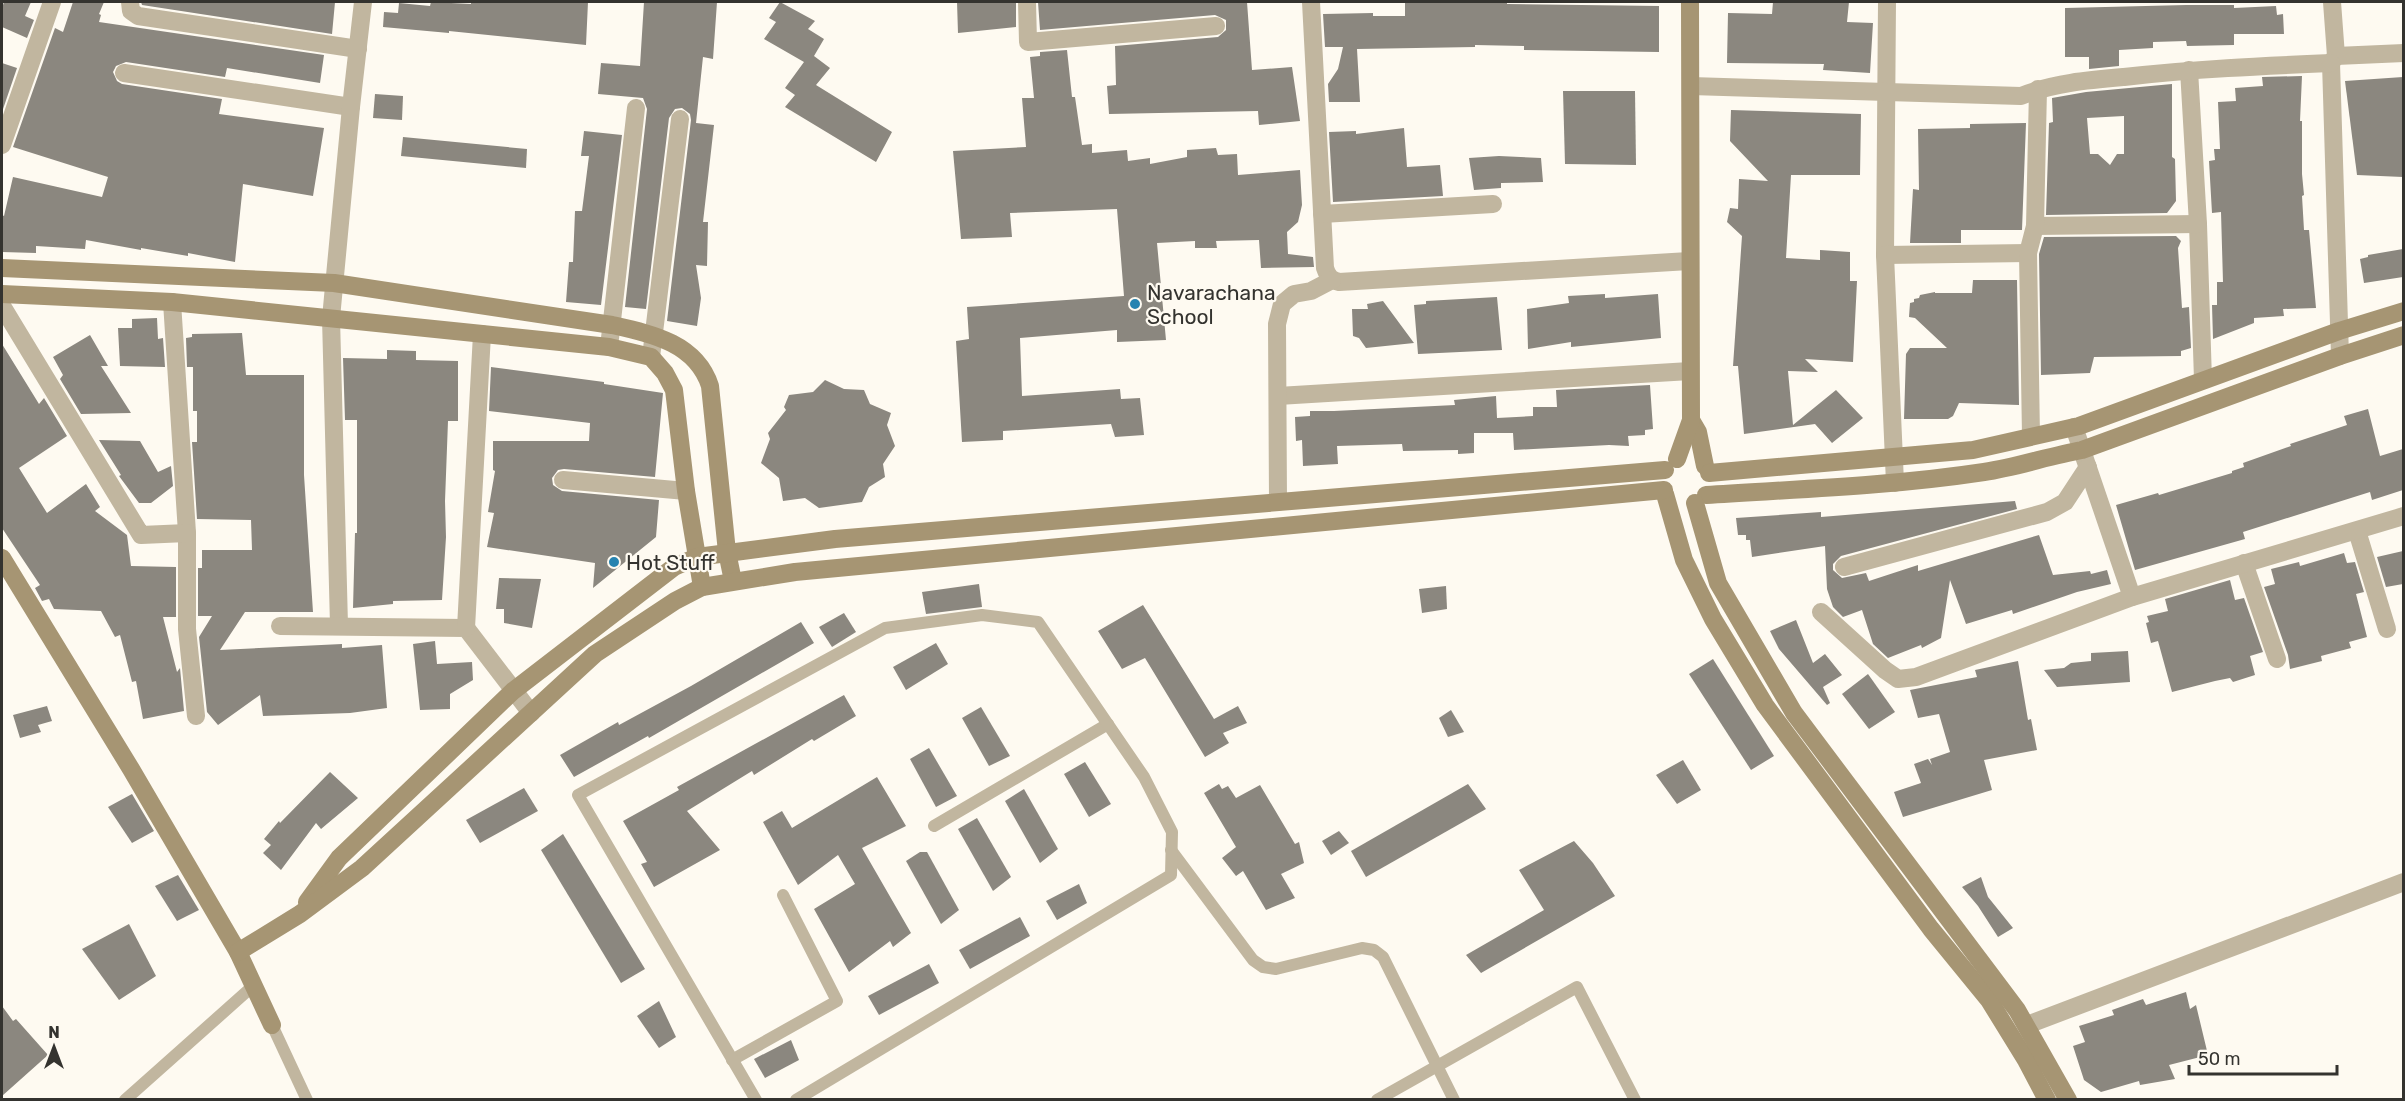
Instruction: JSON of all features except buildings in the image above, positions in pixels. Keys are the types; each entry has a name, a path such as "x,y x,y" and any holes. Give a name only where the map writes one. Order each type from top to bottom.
{"street":[{"path":"2,145 52,2"},
{"path":"130,2 131,11 138,16 358,49"},
{"path":"339,625 331,318 363,2"},
{"path":"1027,2 1028,42 1216,26"},
{"path":"1311,2 1325,268 1332,280"},
{"path":"1690,2 1691,420 1662,478 1684,560 1713,618 1765,705 1931,928 1989,1000 2047,1100"},
{"path":"1887,2 1885,255 1895,483"},
{"path":"2332,2 2340,356"},
{"path":"1691,86 2020,96 2038,89 2083,81 2403,53"},
{"path":"2189,70 2204,380"},
{"path":"124,73 351,107"},
{"path":"2031,436 2028,253 2035,226 2038,89"},
{"path":"609,348 636,108"},
{"path":"651,357 680,119"},
{"path":"1322,214 1494,204"},
{"path":"2035,226 2198,224"},
{"path":"1885,255 2028,253"},
{"path":"1278,501 1277,324 1282,303 1294,294 1311,291 1332,280 1351,281 1689,261"},
{"path":"2,268 334,283 612,325 655,334 694,357 708,380 727,552 733,581"},
{"path":"2,294 172,302 609,348 651,357 665,373 674,390 686,491 702,587"},
{"path":"172,302 187,533 187,629 196,716"},
{"path":"2,306 141,535 187,533"},
{"path":"300,914 339,858 513,691 674,567 697,557 835,539 1671,464 1693,458 1707,470 1973,450 2074,427 2403,310"},
{"path":"482,334 466,628 531,713"},
{"path":"238,952 300,914 362,868 595,654 675,601 702,587 795,572 1665,492 1678,504 1700,499 1895,483 1987,472 2045,457 2085,459 2340,356 2403,335"},
{"path":"1278,396 1690,371"},
{"path":"1691,420 1698,432 1710,480 1700,499 1714,573 1722,592 1794,713 2030,1031 2068,1100"},
{"path":"2074,427 2132,597"},
{"path":"1844,567 2047,512 2065,502 2085,459"},
{"path":"563,480 686,491"},
{"path":"1155,512 1158,538"},
{"path":"1821,612 1898,679 1916,677 2132,597 2403,516"},
{"path":"2357,531 2387,629"},
{"path":"2,558 131,769 238,952 272,1025"},
{"path":"2244,563 2277,660"},
{"path":"279,626 466,628"},
{"path":"1846,815 1864,806"},
{"path":"2017,1045 2030,1031 2403,882"}],"lane":[{"path":"756,1100 578,795 885,628 982,615 1038,622 1144,777 1172,832 1171,875 796,1100"},
{"path":"934,826 1108,724"},
{"path":"1171,850 1253,960 1263,967 1276,969 1362,948 1374,950 1383,957 1454,1100"},
{"path":"732,1060 837,1001 783,896"},
{"path":"125,1100 253,986"},
{"path":"1377,1100 1577,987 1635,1100"},
{"path":"272,1025 306,1100"}],"place":[{"name":"Navarachana School","path":"1135,304"},
{"name":"Hot Stuff","path":"614,562"}]}
